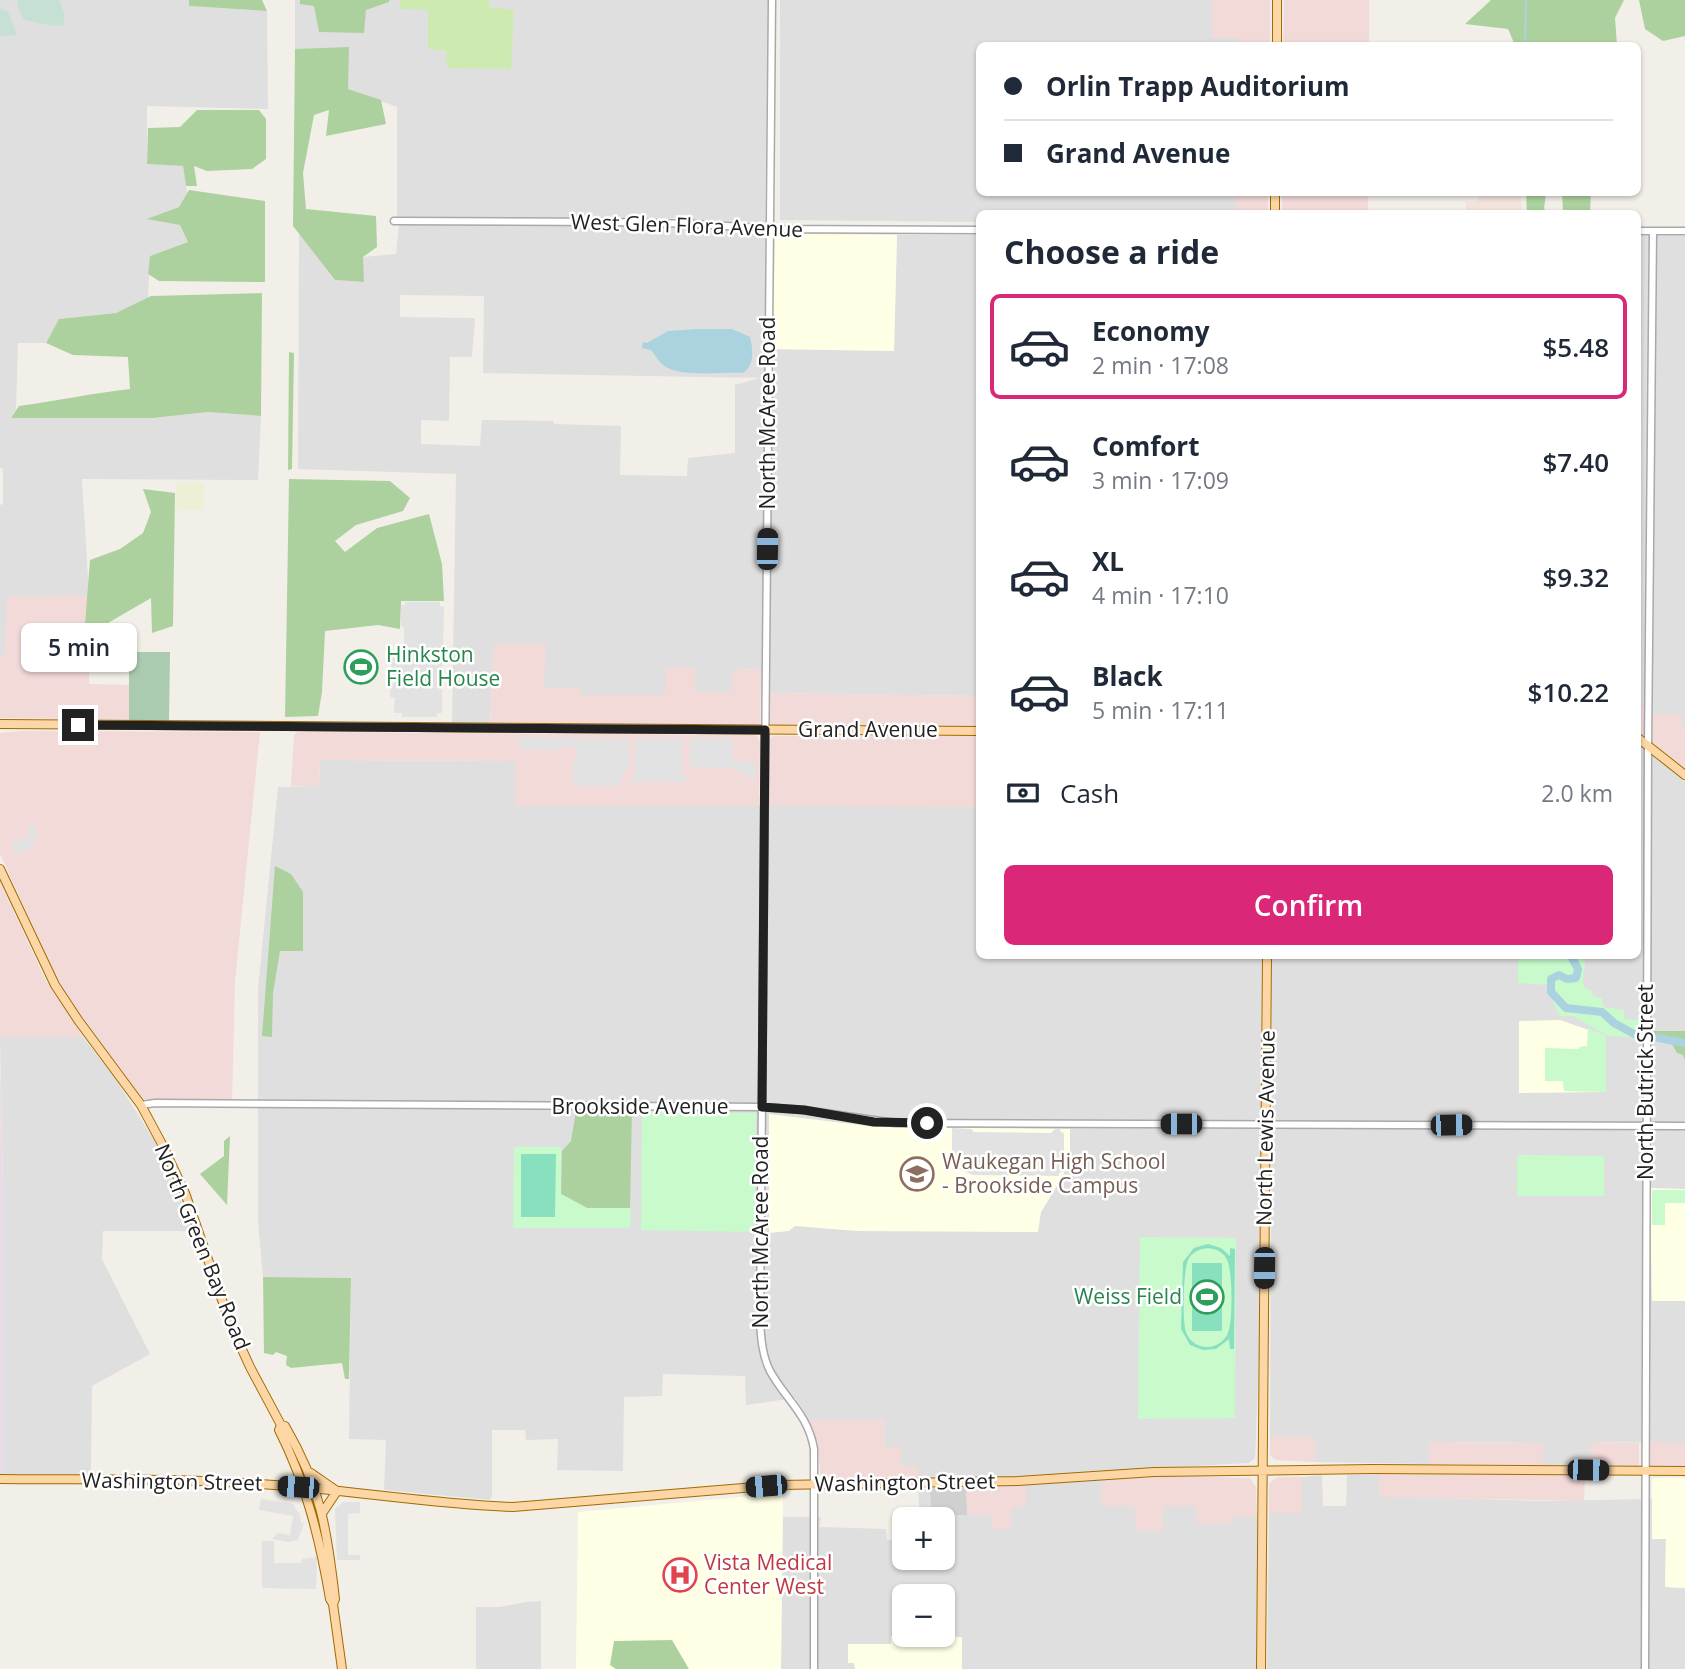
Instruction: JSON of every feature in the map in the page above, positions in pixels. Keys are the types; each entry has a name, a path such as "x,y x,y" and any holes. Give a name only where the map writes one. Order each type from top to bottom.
{"main road":[{"path":"1277,42 1278,0"},
{"name":"Grand Avenue","path":"0,724 976,731"},
{"path":"1641,740 1685,775"},
{"name":"North Green Bay Road","path":"0,869 61,995 141,1105 180,1181 234,1333 281,1425 279,1430 310,1507 333,1604"},
{"name":"North Lewis Avenue","path":"1261,1669 1267,959"},
{"path":"281,1425 285,1426 309,1471 323,1512 342,1669"},
{"name":"Washington Street","path":"0,1479 227,1482 513,1507 780,1485 978,1482 1157,1472 1262,1469 1685,1471"},
{"path":"281,1486 290,1481 297,1470"},
{"path":"309,1471 337,1491 323,1512"},
{"path":"281,1486 298,1494 310,1507"}],"street":[{"name":"North McAree Road","path":"772,0 761,1343 770,1370 810,1430 815,1453 814,1669"},
{"name":"West Glen Flora Avenue","path":"394,221 696,224 770,229 976,230"},
{"path":"1641,231 1685,231"},
{"name":"North Butrick Street","path":"1645,1669 1648,745 1653,231"},
{"name":"Brookside Avenue","path":"141,1105 762,1107 895,1123 1685,1126"}],"shaded area":[{"path":"0,0 189,0 189,6 267,11 268,109 147,106 147,163 183,166 187,194 179,207 149,219 181,225 188,242 150,256 148,298 116,313 59,319 46,343 18,343 16,410 11,418 153,418 208,412 261,416 258,480 82,479 89,595 5,656 0,656 0,505 3,504 3,469 0,468"},
{"path":"18,0 59,0 64,13 64,25 53,26 24,20"},
{"path":"295,0 400,0 400,9 428,9 428,49 489,7 489,0 768,0 765,222 760,225 675,218 397,217 397,107 348,89 295,49"},
{"path":"780,0 1212,0 1212,38 1237,38 1237,42 976,42 976,196 1236,196 1236,210 976,210 976,222 780,220"},
{"path":"1212,0 1270,0 1270,42 1237,42 1237,38 1212,38"},
{"path":"1284,0 1369,0 1369,42 1283,42"},
{"path":"0,8 8,12 17,35 0,36"},
{"path":"1236,196 1268,196 1268,210 1236,210"},
{"path":"1282,196 1368,196 1368,210 1282,210"},
{"path":"1479,196 1521,196 1521,210 1466,210 1466,202 1478,201"},
{"path":"399,224 646,226 766,232 764,378 774,376 773,349 894,351 897,235 976,235 976,696 761,693 760,670 733,669 732,692 695,692 695,667 667,667 666,696 581,695 580,688 544,688 494,644 490,723 452,723 456,474 298,469 299,233 335,280 363,282 363,257 396,254","holes":["400,295 484,296 483,373 759,378 735,385 735,453 688,458 687,476 620,475 621,426 554,424 554,421 482,420 480,446 421,444 421,420 449,421 450,357 472,357 475,318 400,317"]},
{"path":"779,234 897,235 894,351 773,349 775,239"},
{"path":"1641,236 1685,236 1685,729 1682,726 1681,714 1651,714 1641,708"},
{"path":"176,483 205,483 203,510 176,509"},
{"path":"89,595 89,684 129,685 129,720 0,718 0,656 5,656 7,597"},
{"path":"405,602 440,602 440,606 444,607 443,651 447,652 447,658 442,659 442,713 437,713 437,717 402,717 402,713 394,713 395,698 390,697 391,683 395,683 395,677 391,673 391,658 404,649 401,605 405,605"},
{"path":"494,644 546,644 544,688 581,688 581,695 665,695 666,667 695,667 695,692 731,692 733,669 761,670 760,723 757,726 490,723"},
{"path":"129,652 170,652 169,721 129,720"},
{"path":"768,693 976,696 976,726 771,725 768,719"},
{"path":"1641,708 1651,714 1682,714 1682,726 1685,729 1685,769 1641,733"},
{"path":"260,732 235,981 232,1101 143,1099 75,1007 56,976 0,854 0,733"},
{"path":"297,732 754,735 760,743 759,806 515,806 515,761 320,760 319,786 291,786 294,735"},
{"path":"773,736 976,736 976,807 768,806 769,740"},
{"path":"518,737 629,739 629,764 618,786 573,786 576,747 563,747 562,750 521,749 521,746 518,746"},
{"path":"635,738 683,738 682,772 688,782 629,782 635,773"},
{"path":"690,738 732,738 733,761 755,762 756,781 733,768 690,767"},
{"path":"1641,745 1685,781 1685,1189 1650,1189 1652,1301 1685,1301 1685,1443 1592,1442 1591,1465 1543,1465 1543,1443 1430,1442 1429,1464 1315,1462 1314,1437 1270,1437 1272,959 1641,959"},
{"path":"320,760 516,761 516,806 976,806 976,959 1262,959 1259,1364 1255,1458 1249,1463 1013,1476 918,1478 918,1466 901,1466 885,1447 884,1420 809,1420 795,1398 746,1405 745,1376 663,1374 662,1396 624,1397 623,1471 557,1470 558,1439 526,1440 525,1430 492,1430 490,1500 384,1490 386,1440 349,1439 351,1278 263,1277 258,1222 258,989 278,787 319,786"},
{"path":"32,823 36,832 35,845 13,853 11,842 29,838 28,829"},
{"path":"0,882 45,979 83,1037 0,1037"},
{"path":"1560,1020 1606,1036 1606,1092 1519,1093 1519,1021"},
{"path":"0,1037 83,1037 115,1078 156,1143 192,1231 103,1231 102,1259 150,1354 92,1386 91,1474 3,1474"},
{"path":"0,1055 3,1187 3,1474 0,1474"},
{"name":"Waukegan High School - Brookside Campus","path":"769,1114 876,1127 1070,1129 1070,1151 1063,1176 1041,1212 1038,1232 857,1231 795,1226 789,1231 769,1233"},
{"path":"952,1128 971,1129 974,1132 1051,1133 1060,1129 1064,1133 1064,1165 1068,1165 1059,1176 973,1175 952,1166"},
{"path":"1650,1188 1685,1189 1685,1301 1652,1301"},
{"path":"809,1420 884,1420 885,1447 901,1447 901,1466 918,1466 918,1478 821,1479 818,1449"},
{"path":"1270,1437 1315,1437 1315,1462 1275,1460 1270,1455"},
{"path":"1429,1442 1543,1443 1543,1465 1429,1464"},
{"path":"1591,1442 1639,1443 1639,1466 1591,1465"},
{"path":"1650,1442 1685,1443 1685,1466 1650,1466"},
{"path":"1379,1474 1380,1496 1543,1501 1652,1499 1652,1538 1666,1538 1665,1587 1685,1588 1685,1669 1267,1669 1269,1513 1302,1513 1302,1477 1322,1475 1323,1506 1346,1506 1347,1475"},
{"path":"1379,1474 1585,1474 1584,1501 1380,1497"},
{"path":"1173,1476 1250,1478 1256,1487 1257,1517 1233,1517 1230,1523 1197,1524 1196,1506 1163,1506 1162,1531 1135,1530 1135,1506 1101,1506 1102,1480"},
{"path":"1278,1477 1302,1477 1302,1513 1269,1513 1270,1482"},
{"path":"1652,1478 1685,1478 1685,1588 1665,1587 1666,1539 1652,1539"},
{"path":"1102,1480 1101,1506 1136,1506 1135,1529 1162,1506 1197,1506 1197,1523 1233,1517 1257,1517 1257,1669 781,1669 783,1517 821,1517 819,1527 886,1529 887,1540 892,1540 892,1570 955,1570 955,1515 992,1514 992,1528 1011,1507 1026,1506 1026,1485"},
{"path":"1026,1485 1026,1507 1011,1507 1011,1529 992,1529 991,1514 967,1515 966,1487"},
{"path":"966,1487 967,1515 955,1515 955,1507 931,1507 930,1488"},
{"path":"918,1488 930,1488 931,1507 919,1507"},
{"name":"Vista Medical Center West","path":"783,1493 781,1669 576,1669 578,1512"},
{"path":"261,1499 294,1504 300,1514 301,1523 304,1523 298,1540 289,1542 272,1539 278,1533 290,1535 293,1516 259,1510"},
{"path":"343,1502 360,1502 360,1513 348,1514 348,1555 360,1555 360,1560 337,1560 335,1509"},
{"path":"262,1541 274,1541 274,1563 301,1563 302,1559 317,1557 316,1589 262,1588"},
{"path":"541,1601 541,1669 476,1669 476,1607 500,1607"},
{"path":"892,1636 892,1647 955,1647 955,1637 962,1637 962,1669 855,1669 854,1663 848,1663 848,1644 891,1644"}],"green space":[{"path":"189,0 262,0 267,11 189,6"},
{"path":"300,0 389,2 366,10 364,33 319,32 314,6 300,4"},
{"path":"400,0 489,0 489,7 514,10 511,69 447,68 446,51 428,49 428,10 400,9"},
{"path":"1491,0 1624,0 1615,18 1617,42 1514,42 1508,29 1465,24"},
{"path":"1639,0 1685,0 1685,36 1663,41 1645,29"},
{"path":"349,47 348,89 381,100 386,124 326,136 329,110 314,115 303,173 306,209 376,216 377,247 363,257 364,282 335,280 293,226 295,49"},
{"path":"197,110 259,110 266,119 266,159 252,169 207,171 194,166 197,186 186,186 183,166 147,164 148,128 180,127"},
{"path":"189,190 265,201 265,282 159,281 148,274 150,256 188,242 180,225 147,219 179,207"},
{"path":"1526,196 1546,196 1546,210 1527,210"},
{"path":"1562,196 1591,196 1590,210 1563,210"},
{"path":"262,293 261,416 208,412 153,418 11,418 19,406 130,389 128,357 73,355 46,343 59,319 116,313 151,296"},
{"path":"289,352 294,353 292,469 288,470"},
{"path":"289,479 390,481 410,498 403,511 356,525 335,541 345,552 377,528 429,514 442,564 444,601 401,601 400,629 378,625 325,631 318,716 285,717"},
{"path":"143,489 175,493 173,626 152,633 151,598 84,637 90,560 120,549 143,533 151,512"},
{"path":"275,866 291,874 303,892 303,951 280,951 273,993 272,1037 262,1036"},
{"path":"1518,959 1585,959 1584,987 1591,991 1593,996 1602,998 1603,1007 1624,1010 1624,1019 1640,1020 1640,1038 1608,1036 1573,1016 1560,1016 1549,985 1518,983"},
{"path":"1588,1028 1606,1036 1606,1092 1564,1091 1563,1081 1545,1081 1545,1048 1579,1049 1587,1046"},
{"path":"1652,1031 1685,1031 1685,1060 1671,1042 1652,1041"},
{"path":"576,1111 632,1112 630,1208 587,1208 561,1194 562,1151 571,1141"},
{"path":"642,1112 756,1113 755,1232 641,1230"},
{"path":"230,1136 227,1205 200,1174 224,1156 224,1141"},
{"path":"514,1147 561,1147 561,1194 587,1208 630,1208 631,1224 628,1228 513,1228"},
{"path":"521,1154 556,1154 555,1217 521,1217"},
{"path":"1517,1155 1604,1156 1604,1196 1517,1196"},
{"path":"1652,1190 1685,1190 1685,1203 1665,1203 1665,1225 1652,1225"},
{"path":"1140,1237 1236,1238 1235,1418 1138,1419"},
{"path":"1208,1244 1221,1248 1230,1256 1230,1248 1235,1249 1234,1349 1230,1349 1229,1339 1216,1349 1203,1350 1190,1345 1181,1329 1183,1262 1194,1248","holes":["1211,1248 1222,1254 1228,1263 1231,1307 1227,1336 1217,1345 1207,1347 1194,1343 1187,1335 1184,1294 1189,1258 1197,1251"]},
{"name":"Weiss Field","path":"1192,1263 1222,1263 1222,1331 1192,1331"},
{"path":"263,1277 351,1278 349,1379 345,1379 342,1363 291,1368 286,1365 287,1356 276,1352 273,1355 264,1353"},
{"path":"672,1640 689,1669 616,1669 610,1665 614,1641"}],"water":[{"path":"732,329 750,337 752,352 749,367 742,373 682,372 666,367 651,350 642,348 643,342 647,343 668,331"}],"waterway":[{"path":"1525,42 1526,0"},
{"path":"1573,959 1578,969 1576,978 1567,979 1559,975 1551,979 1551,992 1566,1008 1602,1012 1614,1023 1634,1034"},
{"path":"1659,1038 1685,1043"}],"place":[{"name":"Hinkston Field House","path":"361,667"},
{"name":"Waukegan High School - Brookside Campus","path":"917,1174"},
{"name":"Weiss Field","path":"1207,1297"},
{"name":"Vista Medical Center West","path":"680,1575"}],"route":[{"path":"78,725 765,730 762,1107 804,1110 874,1122 927,1123"}]}
